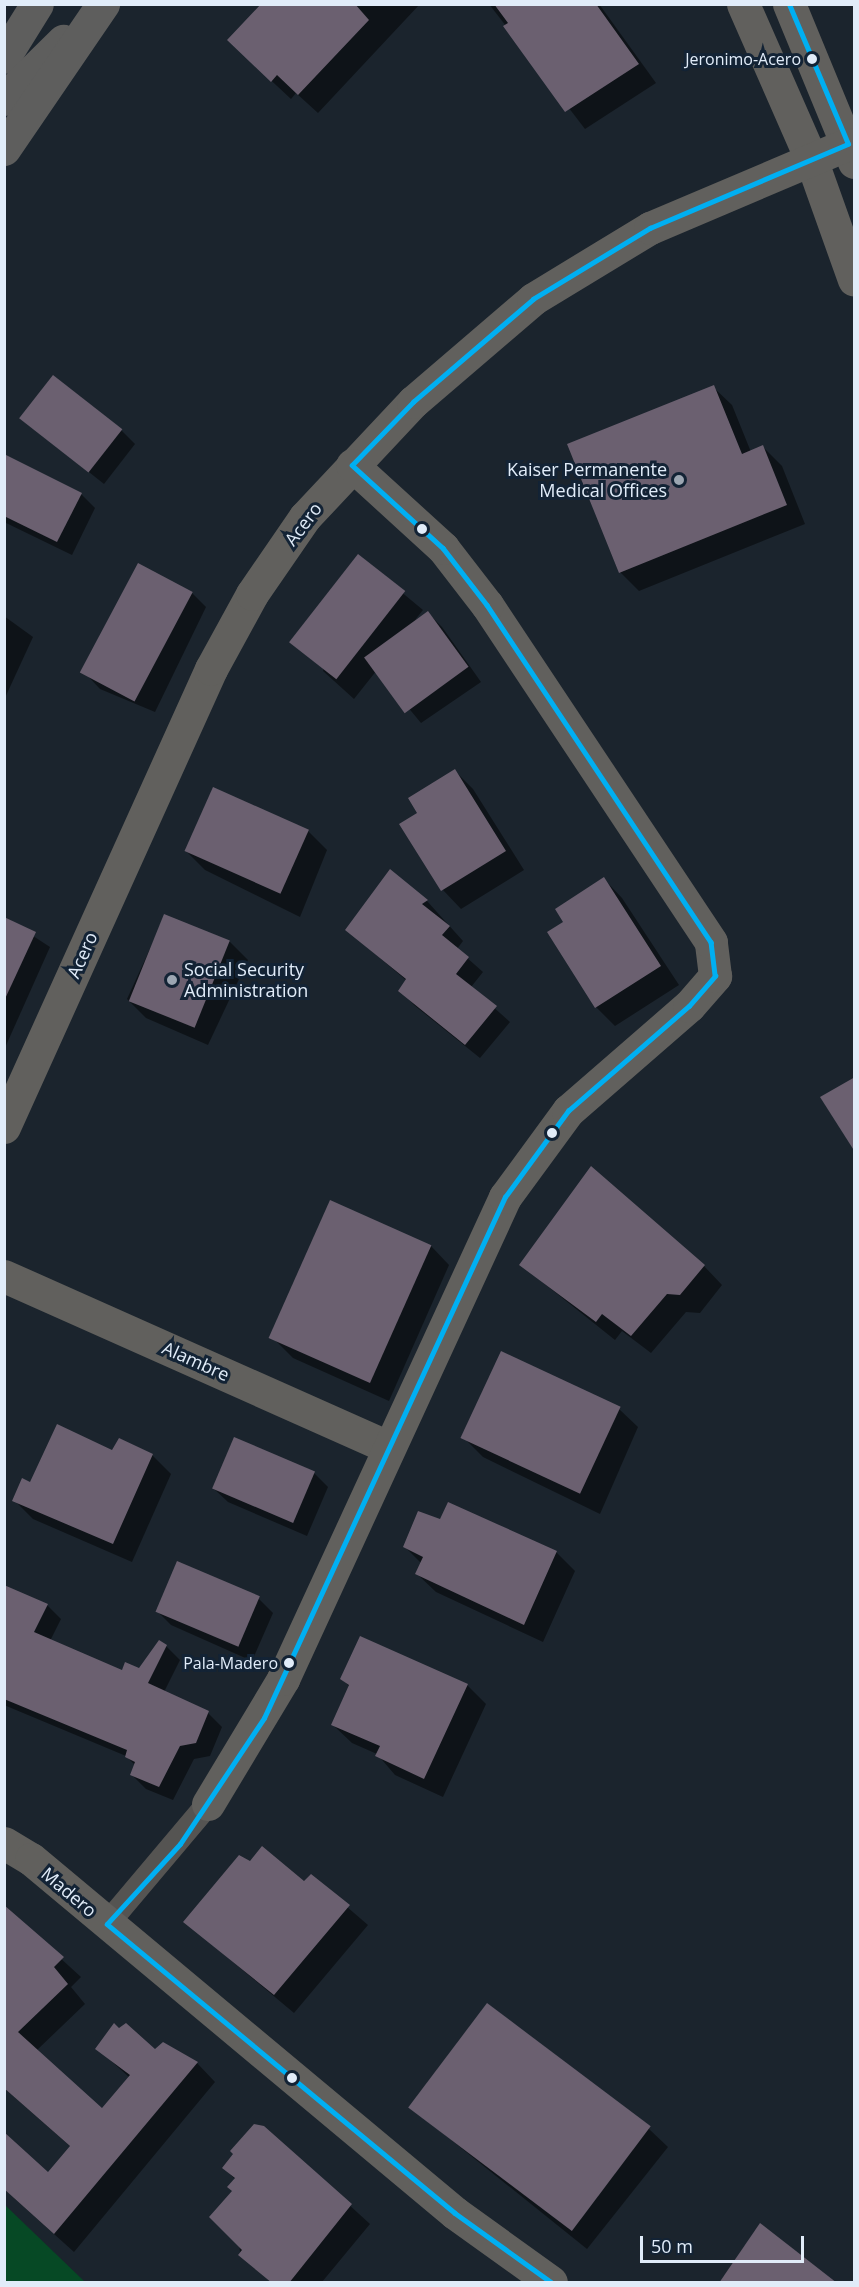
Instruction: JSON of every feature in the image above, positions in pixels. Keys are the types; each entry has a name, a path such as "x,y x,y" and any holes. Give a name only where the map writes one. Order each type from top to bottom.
{"main road":[{"path":"4,57 37,4"},
{"path":"4,99 38,60 97,12"},
{"path":"4,149 97,12"}],"street":[{"path":"743,4 811,159 855,280"},
{"path":"789,4 851,153"},
{"name":"Acero","path":"4,1127 211,669 272,565 352,465 413,402 533,299 650,228 811,159 851,153"},
{"path":"107,1924 208,1804 264,1718 460,1287 505,1197 534,1154 568,1111 689,1006 715,976 711,942 488,605 443,548 352,465"},
{"name":"Alambre","path":"4,1275 388,1447"},
{"name":"Madero","path":"4,1844 107,1924 455,2213 551,2283"}],"green space":[{"path":"5,2205 85,2282 5,2282"}],"building":[{"path":"261,4 355,4 369,20 298,95 277,75 271,82 227,40"},
{"path":"494,4 596,4 639,64 565,112 503,26 508,23"},
{"path":"53,375 122,429 88,473 19,418"},
{"name":"Kaiser Permanente Medical Offices","path":"714,385 742,454 763,445 787,505 619,573 567,444"},
{"path":"4,454 82,493 57,542 4,516"},
{"path":"358,554 405,591 336,679 289,642"},
{"path":"138,563 193,592 135,702 80,672"},
{"path":"428,611 469,667 405,713 364,657"},
{"path":"455,769 506,851 441,891 399,824 417,813 408,798"},
{"path":"213,787 309,830 280,894 185,851"},
{"path":"390,869 428,900 422,904 450,926 442,935 469,957 456,974 497,1006 465,1045 398,991 406,979 345,930"},
{"path":"604,877 661,966 595,1008 547,932 563,922 555,909"},
{"name":"Social Security Administration","path":"164,914 230,941 195,1028 129,1001"},
{"path":"4,917 36,932 4,1001"},
{"path":"855,1077 855,1152 820,1097"},
{"path":"591,1166 705,1265 680,1295 667,1294 631,1336 602,1314 596,1322 519,1265"},
{"path":"330,1200 431,1245 370,1383 269,1338"},
{"path":"501,1351 621,1407 580,1494 460,1438"},
{"path":"57,1424 112,1450 119,1438 153,1454 113,1544 12,1501 22,1478 30,1482"},
{"path":"234,1437 315,1471 293,1523 212,1489"},
{"path":"448,1502 557,1551 524,1625 415,1574 423,1557 403,1547 418,1511 440,1519"},
{"path":"177,1561 260,1596 238,1647 156,1612"},
{"path":"4,1585 48,1604 34,1632 122,1670 125,1662 139,1668 159,1640 167,1645 148,1683 209,1711 196,1743 180,1746 159,1787 130,1775 135,1762 125,1757 127,1750 4,1699"},
{"path":"360,1636 468,1684 424,1779 375,1756 380,1746 331,1725 349,1685 340,1679"},
{"path":"262,1846 304,1881 311,1874 350,1905 274,1995 183,1922 239,1855 250,1861"},
{"path":"4,1905 64,1957 54,1967 68,1984 18,2032 102,2108 130,2075 95,2049 114,2023 119,2028 126,2023 155,2049 163,2042 198,2062 54,2234 4,2189 4,2132 48,2172 70,2146 4,2088"},
{"path":"487,2003 651,2126 572,2231 408,2108"},
{"path":"254,2124 264,2126 352,2204 289,2283 272,2283 238,2255 242,2250 209,2217 232,2191 227,2187 235,2178 222,2168 233,2154 230,2151"},
{"path":"760,2223 837,2283 719,2283"}],"transit line":[{"path":"352,465 413,402 533,299 650,228 848,144 789,4"},
{"path":"352,465 443,548 487,605 711,942 715,976"},
{"path":"107,1924 180,1844 264,1718 505,1197 568,1111 689,1006 715,976"},
{"path":"107,1924 455,2213 551,2282"}],"place":[{"name":"Jeronimo-Acero","path":"812,59"},
{"name":"Kaiser Permanente Medical Offices","path":"679,480"},
{"name":"Social Security Administration","path":"172,980"},
{"name":"Pala-Madero","path":"289,1663"}]}
